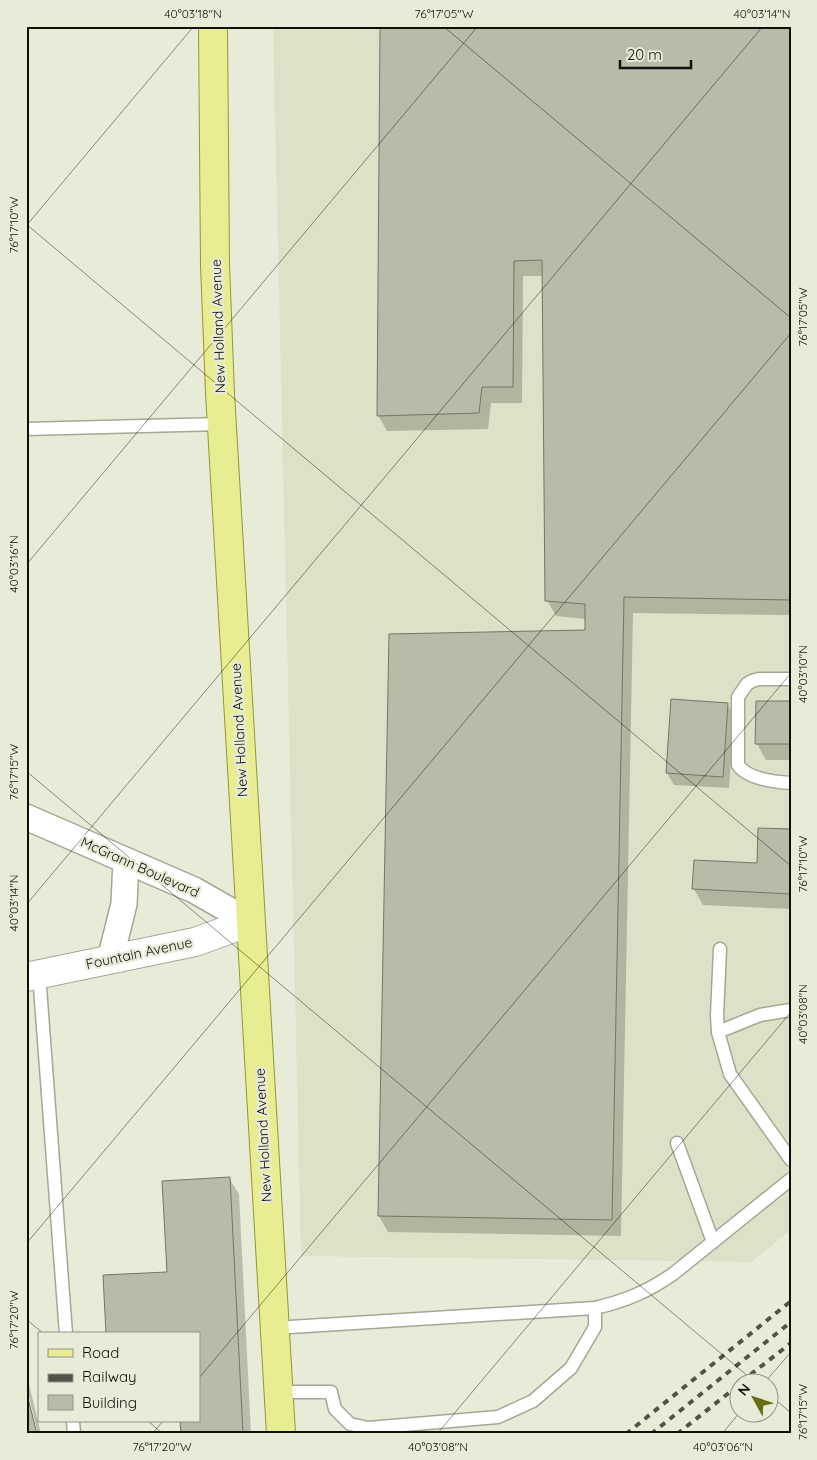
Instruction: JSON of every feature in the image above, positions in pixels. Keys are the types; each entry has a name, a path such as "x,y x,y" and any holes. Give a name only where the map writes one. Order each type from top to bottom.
{"main road":[{"name":"New Holland Avenue","path":"213,26 215,265 222,424 281,1434"}],"street":[{"name":"McGrann Boulevard","path":"26,817 194,890 250,922"},
{"path":"110,960 124,904 126,861"},
{"name":"Fountain Avenue","path":"33,976 195,942 250,922"}],"lane":[{"path":"26,429 222,424"},
{"path":"791,679 760,679 752,681 747,684 738,697 738,765 749,774 773,782 791,783"},
{"path":"720,949 718,1032 730,1074 791,1160"},
{"path":"33,976 66,1332"},
{"path":"718,1032 760,1015 791,1010"},
{"path":"677,1143 713,1242"},
{"path":"274,1328 595,1308 616,1303 656,1286 791,1179"},
{"path":"278,1392 331,1392 335,1409 350,1424 368,1428 498,1417 533,1401 571,1368 595,1327 595,1308"}],"shaded area":[{"path":"273,26 791,26 791,1230 751,1262 301,1256"}],"building":[{"path":"380,26 791,26 791,600 624,597 612,1220 378,1216 389,634 585,630 585,604 545,601 542,260 514,261 513,387 482,387 479,413 377,416"},
{"path":"671,699 728,703 723,777 666,773"},
{"path":"756,701 791,701 791,744 755,744"},
{"path":"758,828 791,829 791,894 692,889 694,860 757,863"},
{"path":"230,1177 243,1434 181,1434 180,1422 200,1422 200,1332 106,1332 103,1275 167,1272 162,1181"},
{"path":"26,1390 37,1434 26,1434"}],"railway":[{"path":"626,1434 791,1301"},
{"path":"651,1434 791,1322"},
{"path":"754,1372 791,1343"},
{"path":"677,1434 730,1392"}]}
